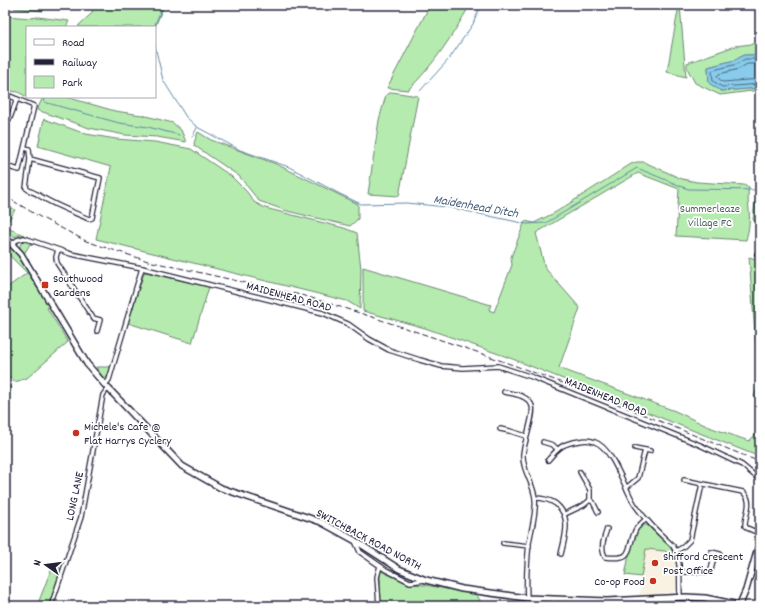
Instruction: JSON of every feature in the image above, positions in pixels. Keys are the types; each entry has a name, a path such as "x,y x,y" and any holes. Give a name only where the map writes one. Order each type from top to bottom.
{"main road":[{"path":"5,236 12,244"},
{"name":"SWITCHBACK ROAD NORTH","path":"12,244 32,271 87,364 182,466 221,488 321,522 354,540 378,557 399,568 426,580 462,589 527,598 554,600 607,601 680,597 705,598 739,606"},
{"path":"739,606 746,590 760,540"}],"street":[{"path":"5,94 34,106 19,170 5,166"},
{"path":"5,122 7,122 10,118 17,99"},
{"path":"25,148 29,149 30,159 26,188 58,206 89,219 92,218 100,178 30,159"},
{"name":"MAIDENHEAD ROAD","path":"12,244 17,240 24,238 70,254 142,268 323,313 348,324 369,339 389,350 441,366 463,368 498,366 576,395 700,445 742,465 760,480"},
{"path":"58,250 56,257 57,263 93,318 100,320"},
{"name":"LONG LANE","path":"51,606 81,517 103,395 109,380 142,268"},
{"path":"97,331 101,316"},
{"path":"504,392 520,396 528,400 533,408 533,415 526,436 523,456 525,472 535,498 529,546 526,584 527,598"},
{"path":"500,429 526,436"},
{"path":"548,460 557,449 566,443 587,440 601,445 610,458 632,499 646,520 673,546 676,551 680,597"},
{"path":"543,442 553,445 557,449"},
{"path":"635,448 650,451"},
{"path":"626,488 638,478 645,450"},
{"path":"580,472 590,490 590,500 593,502 598,512"},
{"path":"578,480 583,477"},
{"path":"684,480 743,492 748,496 749,508 745,526"},
{"path":"676,551 690,540 702,484"},
{"path":"535,498 544,498 551,501 565,514 566,534 564,552"},
{"path":"565,514 584,505 590,500"},
{"path":"607,528 602,551 604,558 618,558 624,556 630,550 636,530 646,520"},
{"path":"740,524 754,531"},
{"path":"600,534 605,536"},
{"path":"354,540 360,552 380,566 410,582 426,580"},
{"path":"503,543 529,546"},
{"path":"679,572 708,572 711,570 715,553"},
{"path":"379,606 377,577 380,566"},
{"path":"553,606 554,600"}],"shaded area":[{"path":"645,549 665,551 670,555 673,553 677,571 676,592 639,597 641,587 639,586"}],"green space":[{"path":"14,5 45,5 43,11 14,8"},
{"path":"95,5 164,5 155,26 78,26 91,14"},
{"path":"430,5 470,5 442,50 426,71 408,90 387,88"},
{"path":"680,5 686,77 667,72"},
{"path":"5,16 31,18 38,17 69,21 66,26 26,26 26,96 18,92 5,90"},
{"path":"760,43 760,55 744,55 735,60 708,67 709,83 721,91 760,88 760,90 720,95 695,83 687,68 687,63 735,46"},
{"path":"392,92 418,96 399,196 368,194 379,120 386,95"},
{"path":"43,98 70,98 115,111 142,115 173,123 181,130 186,142 157,137 125,135 89,128 37,110"},
{"path":"44,119 86,134 116,139 155,142 191,149 231,176 247,192 254,202 265,208 344,228 357,233 361,269 360,309 347,301 96,239 111,167 38,146"},
{"path":"198,132 211,140 276,164 358,204 358,219 350,226 287,211 259,201 239,176 195,146 194,143"},
{"name":"Summerleaze Village FC","path":"644,162 682,179 697,182 744,185 749,188 749,228 746,240 676,236 679,189 638,173 536,233 545,268 580,308 559,368 675,411 709,427 749,441 760,430 760,457 510,358 425,328 363,311 363,267 491,305 489,310 494,312 512,265 511,257 525,221 534,223 556,212 631,164"},
{"path":"760,195 760,222 753,220 755,202"},
{"path":"5,203 15,210 5,225"},
{"path":"10,229 24,235 11,236 8,233"},
{"path":"5,241 28,271 27,272 49,306 47,308 68,342 27,378 15,382 5,375 5,289 27,273 5,251"},
{"path":"23,241 33,244 30,244 24,254 20,249 20,245"},
{"path":"749,257 760,260 760,406 754,396 759,385"},
{"path":"145,272 209,287 192,343 128,323"},
{"path":"96,367 111,367 107,377 104,379"},
{"path":"5,384 11,387 5,408"},
{"path":"644,525 647,525 670,547 673,553 670,555 665,551 646,549 641,577 625,575 629,555 638,530"},
{"path":"54,562 61,569 50,606 37,606"},
{"path":"381,571 409,584 425,585 476,594 480,600 479,606 381,606"}],"water":[{"path":"744,55 760,55 760,88 721,91 709,83 708,67 735,60"}],"waterway":[{"path":"154,26 163,5"},
{"path":"420,91 449,59 473,24 481,5"},
{"name":"Maidenhead Ditch","path":"156,50 163,80 186,117 197,127 240,150 289,167 361,204 406,203 447,207 527,224 546,223 637,168 688,189 760,190"},
{"path":"46,98 44,102 119,123 148,127 179,135"},
{"name":"Maidenhead Ditch","path":"192,137 197,128"}],"railway":[{"path":"5,196 40,217 86,241 148,261 305,296 366,315 477,352 588,392 760,462"}],"place":[{"name":"Southwood Gardens","path":"45,285"},
{"name":"Michele's Cafe @ Flat Harrys Cyclery","path":"76,433"},
{"name":"Shifford Crescent Post Office","path":"655,563"},
{"name":"Co-op Food","path":"653,581"}]}
